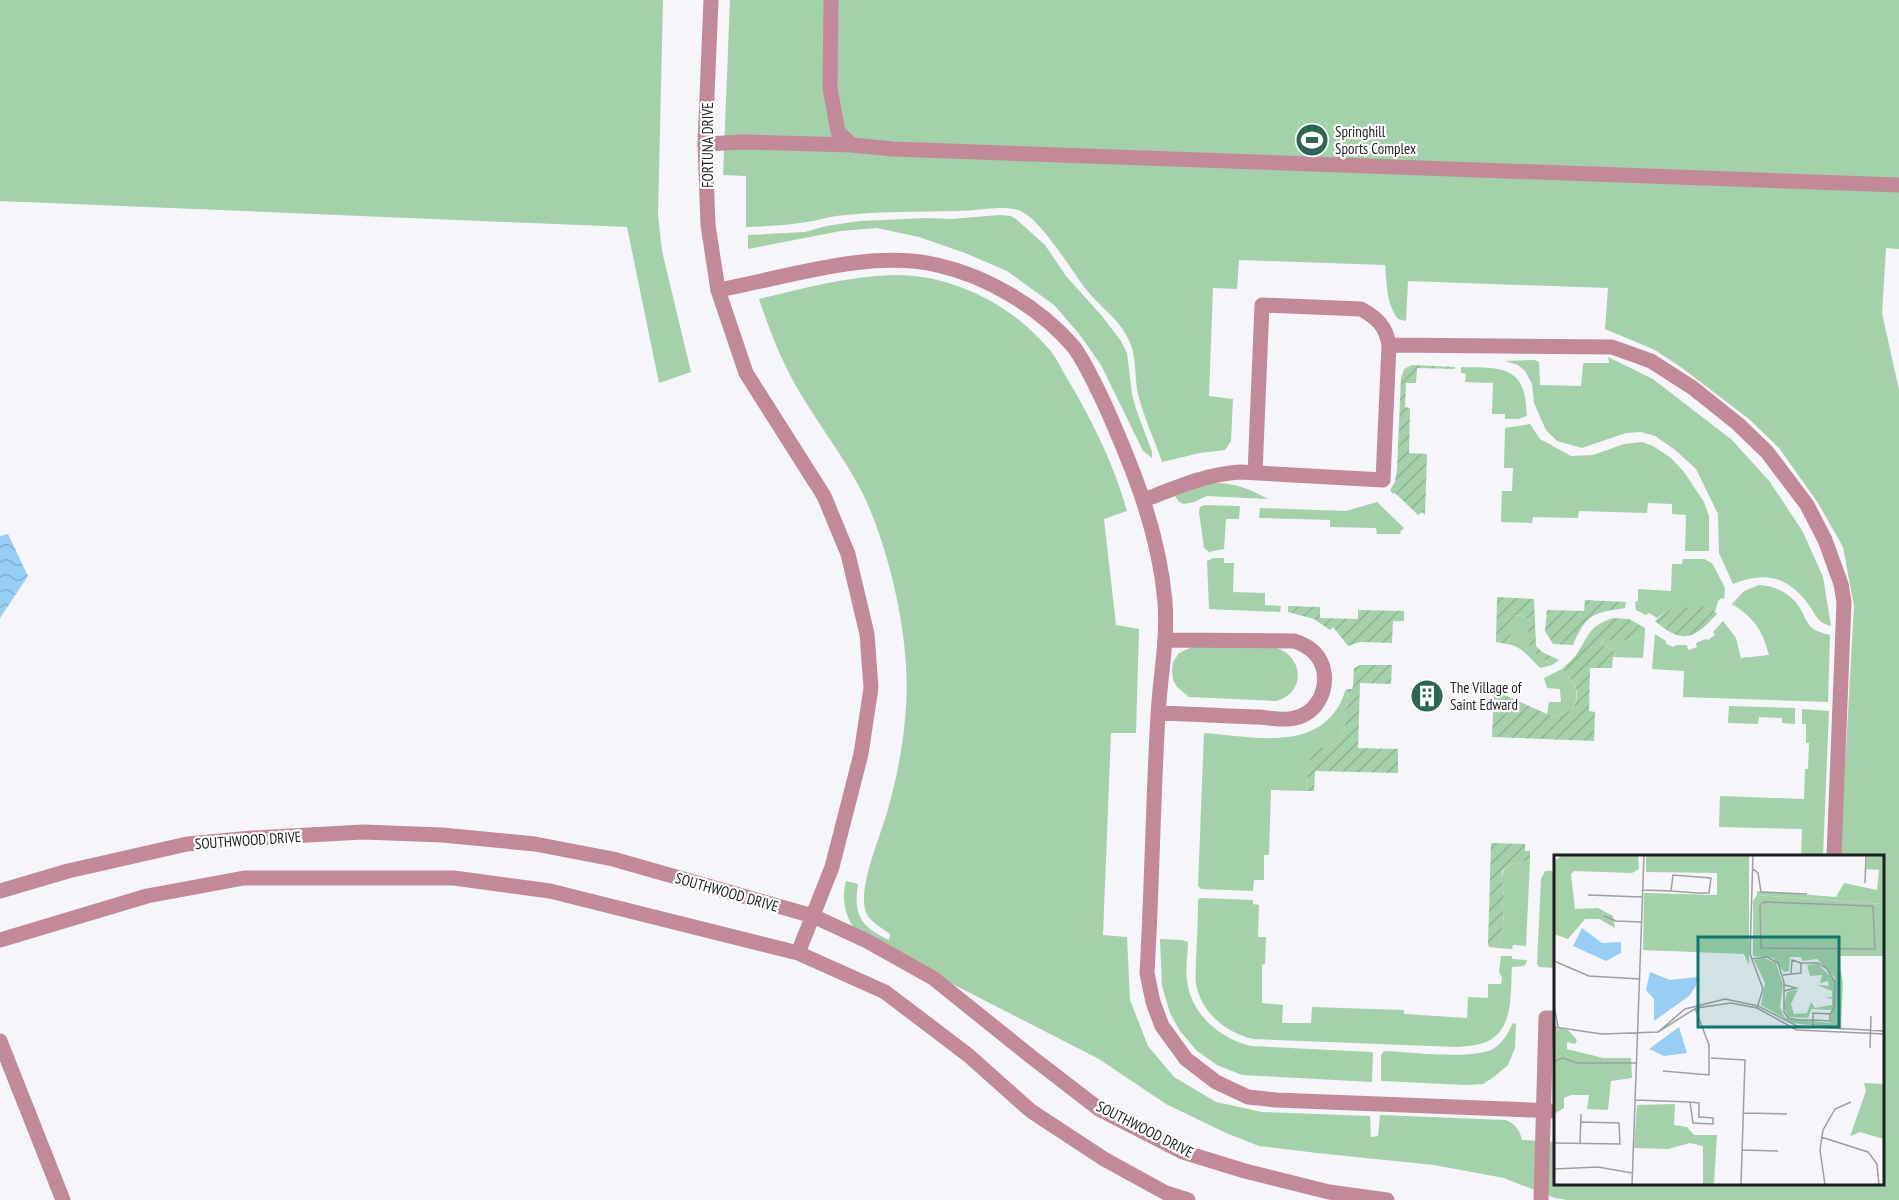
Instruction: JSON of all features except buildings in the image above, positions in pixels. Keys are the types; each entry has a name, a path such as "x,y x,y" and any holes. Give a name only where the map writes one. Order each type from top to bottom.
{"street":[{"name":"FORTUNA DRIVE","path":"711,0 705,144 708,225 718,290 746,373 824,496 848,554 867,634 871,688 861,754 831,867 798,953"},
{"path":"831,0 830,88 832,108 838,132 852,145"},
{"path":"705,144 743,142 852,145 892,149 1899,185"},
{"path":"718,290 824,267 885,260 935,264 979,278 1014,298 1047,321 1074,347 1098,390 1144,500 1154,533 1162,580 1166,640 1158,713 1148,973 1153,1002 1162,1026 1186,1059 1216,1082 1248,1097 1550,1111"},
{"path":"1144,500 1213,475 1240,472 1255,473 1383,480 1389,345 1387,334 1381,323 1361,309 1262,305 1255,473"},
{"path":"1389,345 1612,347 1651,361 1693,388 1738,424 1767,452 1807,506 1825,540 1841,584 1844,602 1834,855"},
{"path":"1158,713 1294,718 1315,707 1322,696 1324,686 1322,664 1316,654 1307,645 1294,641 1166,640"},
{"name":"SOUTHWOOD DRIVE","path":"0,891 68,871 187,844 363,832 442,835 535,844 613,860 813,916 867,941 933,978 1100,1109 1183,1152 1245,1171 1329,1192 1387,1200"},
{"path":"0,940 147,896 244,878 454,878 550,891 798,953 885,992 968,1055 1031,1111 1104,1159 1166,1193 1188,1200"},
{"path":"1541,1200 1550,1111 1546,1018 1554,1018"},
{"path":"0,1041 63,1200"}],"green space":[{"path":"0,0 663,0 658,215 662,251 691,372 659,383 627,227 0,201"},
{"path":"730,0 1899,0 1899,249 1886,248 1882,313 1899,390 1899,1200 1567,1200 1555,1198 1504,1178 1434,1165 1259,1146 1166,1104 1099,1059 880,947 860,934 848,916 844,902 846,881 858,884 857,904 861,919 872,930 889,940 890,934 866,913 864,898 868,873 893,792 903,738 907,683 901,623 886,555 863,494 790,375 775,343 759,299 859,278 915,276 958,286 978,295 998,305 1033,332 1053,354 1083,407 1122,493 1127,511 1104,519 1116,625 1139,629 1136,733 1111,733 1103,935 1127,937 1130,1000 1148,1046 1174,1077 1216,1102 1262,1112 1370,1116 1371,1137 1378,1136 1380,1115 1505,1120 1517,1127 1522,1140 1554,1142 1554,1185 1884,1185 1884,855 1840,855 1854,606 1843,547 1818,503 1779,448 1749,419 1655,350 1605,329 1608,288 1408,281 1406,321 1398,319 1391,307 1385,265 1239,260 1237,289 1213,288 1209,396 1233,399 1231,441 1225,450 1162,462 1139,398 1133,351 1127,336 1085,288 1055,245 1027,215 1018,210 1004,208 882,212 836,216 786,225 746,227 746,176 723,175"},
{"path":"1000,215 1016,219 1045,245 1066,276 1121,341 1127,353 1132,394 1152,458 1143,451 1101,365 1080,335 1054,305 1007,271 919,237 877,228 841,231 748,249 748,235 805,232 860,221 951,219"},
{"path":"1608,357 1653,379 1732,440 1770,482 1803,532 1823,577 1831,626 1819,620 1795,590 1777,580 1757,578 1733,584 1719,553 1718,514 1696,469 1674,449 1655,436 1641,432 1626,433 1582,448 1557,441 1546,430 1534,403 1532,384 1525,371 1518,365 1505,361 1535,360 1539,362 1540,385 1581,386 1583,364 1609,363"},
{"path":"1412,365 1455,367 1455,369 1417,368 1416,383 1406,383 1405,407 1410,408 1409,453 1427,454 1425,515 1422,512 1418,515 1390,490 1395,482 1397,469 1401,378 1404,369"},
{"path":"1461,367 1496,369 1512,374 1523,390 1527,416 1505,419 1505,414 1492,414 1493,383 1465,382 1466,374 1461,373"},
{"path":"1530,424 1540,439 1571,456 1593,455 1624,444 1642,442 1653,446 1671,458 1684,472 1704,502 1709,516 1709,551 1685,551 1686,515 1672,514 1672,504 1648,503 1647,513 1579,511 1578,518 1533,517 1532,523 1501,522 1502,491 1512,491 1513,468 1504,468 1505,428"},
{"path":"1215,483 1242,487 1268,499 1207,496 1184,504 1179,502 1175,496 1187,490"},
{"path":"1377,502 1404,528 1401,534 1377,534 1376,528 1330,527 1330,520 1259,518 1260,508 1346,511"},
{"path":"1204,505 1240,506 1239,519 1226,519 1224,549 1209,552 1204,548 1199,512 1200,507"},
{"path":"1213,558 1224,558 1224,563 1234,563 1233,592 1265,593 1265,605 1281,606 1280,612 1209,609 1207,561"},
{"path":"1683,559 1704,559 1712,563 1725,589 1724,599 1721,598 1718,601 1715,612 1708,607 1666,611 1657,618 1649,613 1646,615 1636,610 1638,589 1671,591 1672,564 1682,564"},
{"path":"1759,585 1787,594 1800,608 1812,628 1830,635 1828,702 1683,697 1684,671 1652,669 1655,634 1666,641 1666,644 1674,647 1687,645 1688,650 1697,647 1696,643 1708,640 1715,635 1713,632 1723,621 1736,638 1741,658 1769,655 1756,625 1732,604 1744,591"},
{"path":"1497,597 1534,599 1536,646 1542,652 1559,660 1552,665 1532,650 1527,636 1530,621 1523,616 1515,615 1510,621 1511,635 1506,644 1496,642"},
{"path":"1585,600 1626,602 1625,608 1598,614 1587,621 1573,645 1553,644 1545,631 1547,610 1584,611"},
{"path":"1288,606 1320,607 1320,618 1358,619 1358,610 1404,611 1404,621 1393,621 1392,643 1360,642 1348,646 1333,627 1330,630 1314,619 1288,612"},
{"path":"1696,606 1709,607 1717,614 1695,634 1681,636 1673,634 1655,621 1666,611"},
{"path":"1515,615 1523,616 1530,621 1527,634 1545,660 1552,665 1540,668 1521,649 1506,644 1511,635 1509,621"},
{"path":"1613,618 1629,619 1645,628 1645,633 1627,640 1603,640 1600,643 1615,652 1616,657 1613,657 1612,668 1590,668 1589,711 1595,712 1594,741 1492,737 1494,693 1502,694 1554,717 1573,709 1577,696 1576,687 1562,669 1576,655 1594,628"},
{"path":"1645,633 1643,658 1616,657 1615,652 1600,643 1603,640 1627,640"},
{"path":"1194,646 1277,648 1286,653 1297,667 1296,684 1286,697 1276,701 1189,697 1177,687 1172,671 1173,662 1179,653"},
{"path":"1360,665 1392,665 1391,684 1360,683 1358,748 1398,749 1398,773 1315,771 1314,791 1306,791 1311,751 1337,743 1344,731 1348,689 1353,687 1354,668"},
{"path":"1562,669 1573,683 1576,696 1573,709 1554,717 1547,715 1549,702 1561,702 1560,689 1547,688 1544,678"},
{"path":"1348,689 1344,731 1337,743 1311,752 1306,791 1271,790 1269,855 1264,855 1264,880 1254,880 1253,891 1201,889 1198,886 1204,733 1276,738 1310,731 1324,723 1336,710"},
{"path":"1729,706 1795,708 1795,724 1782,723 1782,718 1759,717 1758,724 1728,723"},
{"path":"1802,709 1829,711 1823,855 1801,855 1802,829 1719,827 1720,796 1804,799 1809,743 1806,743 1806,724 1802,724"},
{"path":"1491,843 1525,844 1525,851 1530,851 1530,860 1512,864 1503,870 1501,879 1504,915 1497,948 1489,947 1488,944"},
{"path":"1530,860 1526,946 1513,945 1512,949 1497,948 1504,915 1501,879 1504,870 1512,864"},
{"path":"1545,871 1554,871 1554,968 1539,967 1537,964 1541,879"},
{"path":"1200,898 1253,900 1253,904 1259,905 1258,937 1266,937 1265,964 1262,965 1262,1003 1283,1005 1282,1023 1311,1023 1312,1007 1404,1010 1404,1014 1467,1018 1468,997 1488,998 1488,984 1501,984 1502,978 1499,971 1501,956 1527,960 1523,966 1512,967 1510,1001 1505,1023 1491,1039 1480,1044 1456,1047 1253,1039 1233,1032 1216,1020 1203,1004 1199,994 1196,975 1198,900"},
{"path":"1160,939 1188,942 1186,971 1189,992 1200,1014 1218,1031 1239,1043 1251,1046 1371,1052 1373,1053 1372,1082 1242,1075 1217,1065 1197,1051 1180,1031 1170,1013 1162,986"},
{"path":"1513,1023 1516,1024 1515,1048 1508,1065 1483,1084 1381,1081 1381,1055 1384,1051 1456,1055 1483,1052 1500,1044"}],"water":[{"path":"8,534 28,576 0,618 0,536"}],"place":[{"name":"Springhill Sports Complex","path":"1312,140"},
{"name":"The Village of Saint Edward","path":"1427,696"}]}
